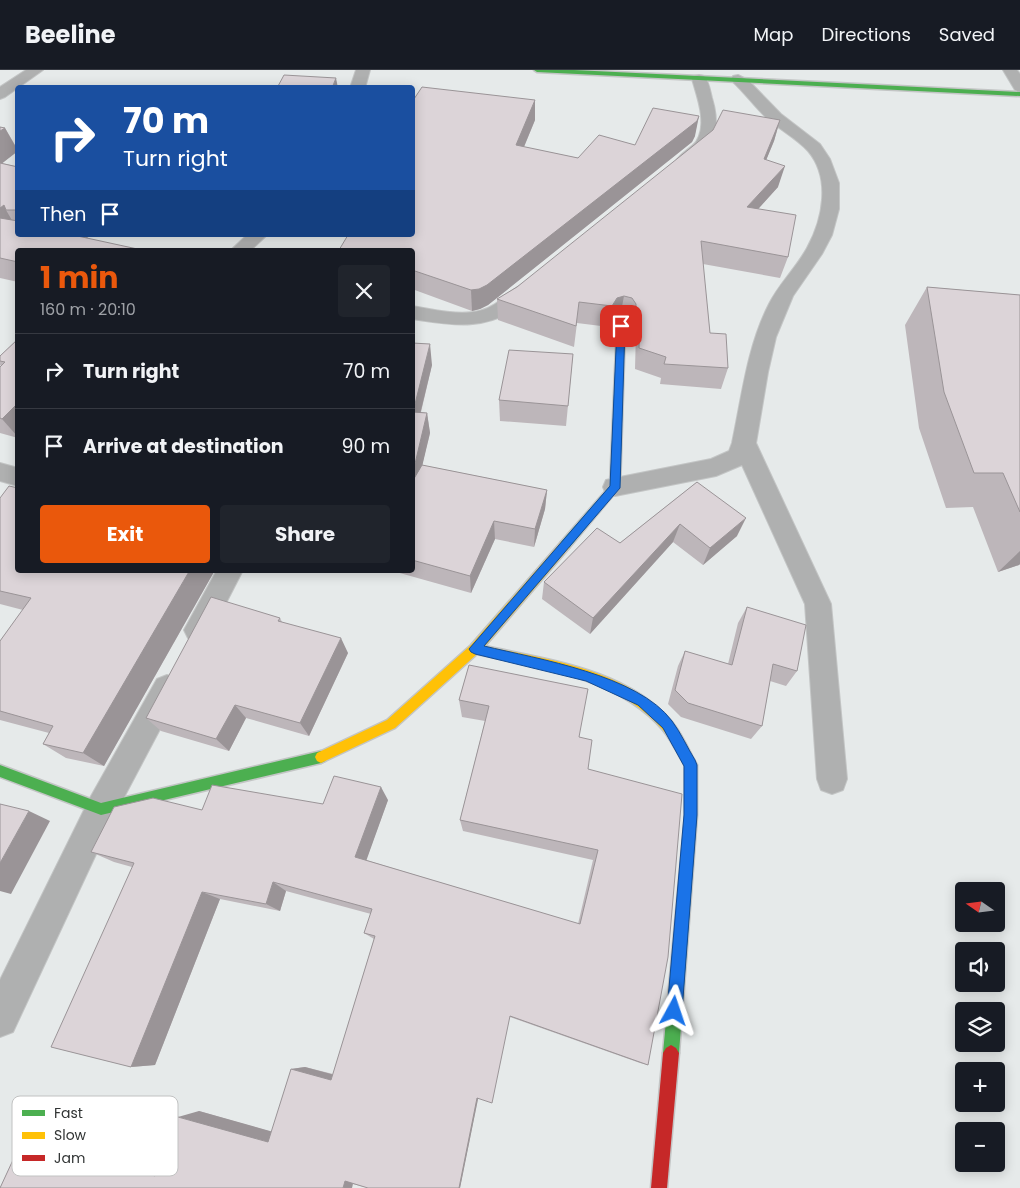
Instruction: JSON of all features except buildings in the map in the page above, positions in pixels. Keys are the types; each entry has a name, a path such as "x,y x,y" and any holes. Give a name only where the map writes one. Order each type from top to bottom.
{"street":[{"path":"0,94 36,70"},
{"path":"358,85 364,70"},
{"path":"537,70 1020,94"},
{"path":"1010,70 1020,87"},
{"path":"673,170 701,146 708,135 708,110 700,79"},
{"path":"0,771 101,809 327,756 391,724 475,649 615,488 716,467 738,457 744,443 766,336 779,303 816,247 827,218 832,187 826,166 813,147 774,115 752,90 738,79"},
{"path":"242,248 256,237"},
{"path":"415,312 454,319 488,316 509,303 539,279"},
{"path":"615,488 621,326"},
{"path":"744,443 818,604 832,779"},
{"path":"0,472 15,476"},
{"path":"0,1019 101,809 228,573"},
{"path":"475,649 588,676 642,701 667,724 691,765 691,815 659,1188"}],"traffic: fast":[{"path":"537,70 1020,94"},
{"path":"565,545 615,487 621,326"},
{"path":"0,771 101,809 321,757"},
{"path":"671,1053 691,815 691,765 689,762"}],"traffic: slow":[{"path":"321,757 391,724 475,649 565,545"},
{"path":"475,649 576,673 601,681 624,692 646,706 669,727 689,762"}],"traffic: jam":[{"path":"659,1188 671,1053"}],"route":[{"path":"621,326 615,488 475,649 588,676 642,701 667,724 691,765 691,815 674,1011"}]}
